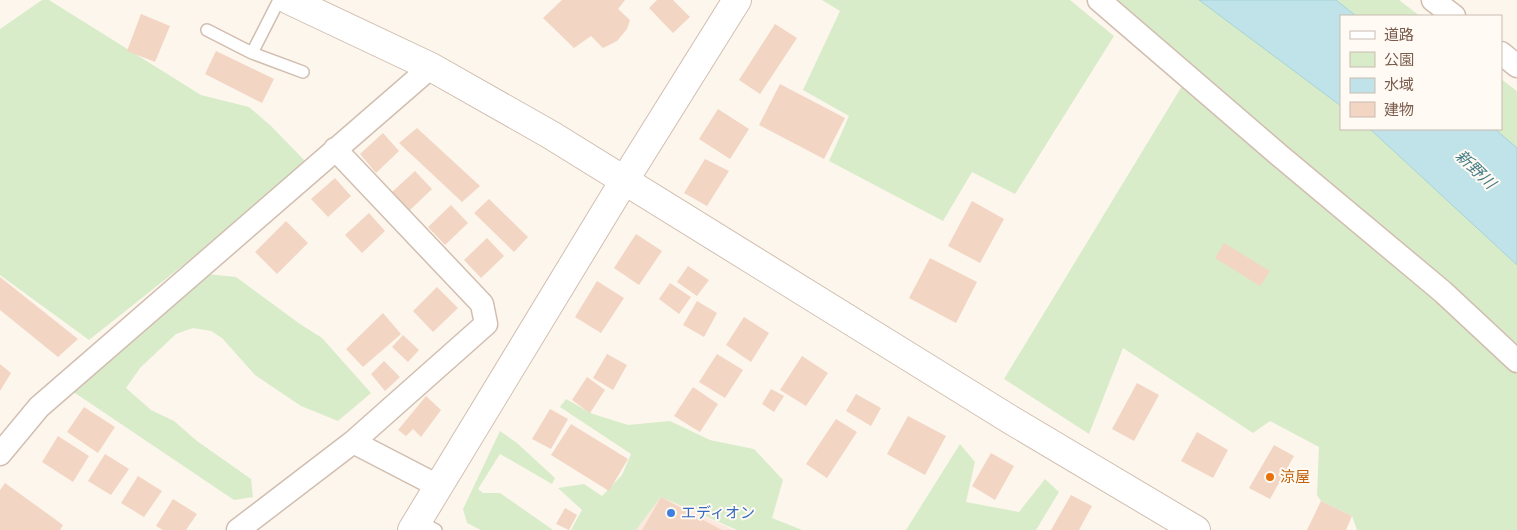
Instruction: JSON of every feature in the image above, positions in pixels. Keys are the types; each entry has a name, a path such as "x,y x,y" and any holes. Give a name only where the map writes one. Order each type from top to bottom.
{"street":[{"path":"289,0 331,18 431,67 551,135 1020,425 1196,530"},
{"path":"422,527 438,486 737,0"},
{"path":"1098,0 1284,160 1442,292 1517,361"},
{"path":"1433,0 1453,15"},
{"path":"1502,54 1517,66"},
{"path":"0,454 39,407 431,67"},
{"path":"238,530 352,442 486,324 482,304 335,149"},
{"path":"352,442 438,486"}],"lane":[{"path":"252,53 279,0"},
{"path":"207,30 252,53 303,72"}],"shaded area":[{"name":"エディオン","path":"661,497 734,530 636,530"}],"green space":[{"path":"42,0 49,0 201,95 249,107 271,126 309,165 89,340 0,275 0,29"},
{"path":"822,0 1070,0 1114,36 1015,194 972,172 943,221 829,161 849,116 803,90 840,11"},
{"path":"1105,0 1399,0 1419,15 1340,15 1340,130 1502,130 1502,80 1517,91 1517,530 1357,530 1352,516 1321,501 1317,495 1319,447 1270,421 1253,433 1123,348 1089,434 1004,379 1182,86"},
{"path":"206,274 236,277 322,338 371,393 338,421 301,406 255,375 222,338 211,331 193,328 176,334 140,368 126,388 151,410 174,421 197,441 251,479 253,497 234,500 72,391"},
{"path":"566,399 593,414 628,425 670,421 710,440 754,449 783,480 772,518 802,530 737,530 661,497 636,530 571,530 582,510 558,488 584,484 602,496 622,475 631,454 560,407"},
{"path":"500,431 517,443 555,478 552,484 500,454 478,489 483,493 500,493 553,530 481,530 467,523 463,509"},
{"path":"960,444 975,462 966,502 1019,512 1045,479 1059,492 1036,530 906,530"}],"water":[{"path":"1199,0 1336,0 1355,15 1340,15 1340,105"},
{"name":"新野川","path":"1371,130 1496,130 1517,148 1517,265"}],"building":[{"path":"562,0 625,0 618,9 630,20 627,29 617,41 603,48 591,36 574,48 543,18"},
{"path":"657,0 673,0 690,17 673,33 649,8"},
{"path":"141,14 170,26 155,62 127,51"},
{"path":"775,24 797,38 760,94 739,80"},
{"path":"216,51 274,79 262,103 205,74"},
{"path":"780,84 845,118 824,159 759,125"},
{"path":"718,109 749,129 730,159 699,139"},
{"path":"417,128 480,186 462,202 399,143"},
{"path":"383,133 399,151 376,173 360,154"},
{"path":"705,159 729,171 707,206 684,193"},
{"path":"415,171 432,189 409,211 392,192"},
{"path":"335,178 351,196 328,217 311,199"},
{"path":"489,199 528,237 514,252 474,213"},
{"path":"972,201 1004,219 980,263 948,246"},
{"path":"451,205 468,223 445,245 428,227"},
{"path":"369,213 385,231 362,253 345,235"},
{"path":"286,221 308,243 277,274 255,252"},
{"path":"636,234 662,251 639,285 614,268"},
{"path":"487,238 504,256 481,278 464,260"},
{"path":"1224,243 1270,271 1260,286 1215,258"},
{"path":"930,258 977,282 956,323 909,298"},
{"path":"688,266 709,280 697,296 677,282"},
{"path":"0,277 78,339 58,357 0,310"},
{"path":"597,281 624,298 601,333 575,317"},
{"path":"670,283 691,297 679,314 659,299"},
{"path":"437,287 458,308 433,332 413,311"},
{"path":"697,301 717,313 704,337 683,325"},
{"path":"383,313 401,334 363,367 346,349"},
{"path":"744,317 769,333 751,362 726,345"},
{"path":"403,335 419,350 408,362 392,347"},
{"path":"607,354 627,365 613,390 593,378"},
{"path":"717,354 743,370 725,398 699,382"},
{"path":"802,356 828,373 806,406 780,390"},
{"path":"384,361 400,377 385,391 371,374"},
{"path":"0,364 11,373 0,391"},
{"path":"587,377 605,390 590,413 572,400"},
{"path":"1137,383 1159,395 1134,441 1112,429"},
{"path":"693,387 718,404 700,432 674,416"},
{"path":"771,389 784,396 774,412 762,404"},
{"path":"856,394 881,408 871,426 846,411"},
{"path":"426,396 441,410 421,437 413,429 406,436 398,430"},
{"path":"84,407 115,427 98,453 67,432"},
{"path":"550,409 568,419 551,449 532,439"},
{"path":"908,416 946,436 925,475 887,454"},
{"path":"836,419 857,432 827,478 806,464"},
{"path":"571,424 628,459 609,491 551,455"},
{"path":"1197,432 1228,450 1213,478 1181,461"},
{"path":"58,436 89,456 73,482 42,462"},
{"path":"1274,445 1294,456 1270,499 1249,488"},
{"path":"991,453 1014,466 995,500 972,486"},
{"path":"105,454 129,469 111,495 88,481"},
{"path":"138,476 162,491 144,517 121,503"},
{"path":"5,483 63,525 60,530 0,530 0,490"},
{"path":"1071,495 1092,506 1079,530 1051,530"},
{"name":"エディオン","path":"661,497 722,530 642,530"},
{"path":"173,499 197,514 186,530 163,530 156,526"},
{"path":"1321,501 1352,516 1346,530 1307,530"},
{"path":"565,508 577,515 569,530 556,524"}],"place":[{"name":"涼屋","path":"1270,477"},
{"name":"エディオン","path":"671,513"}]}
